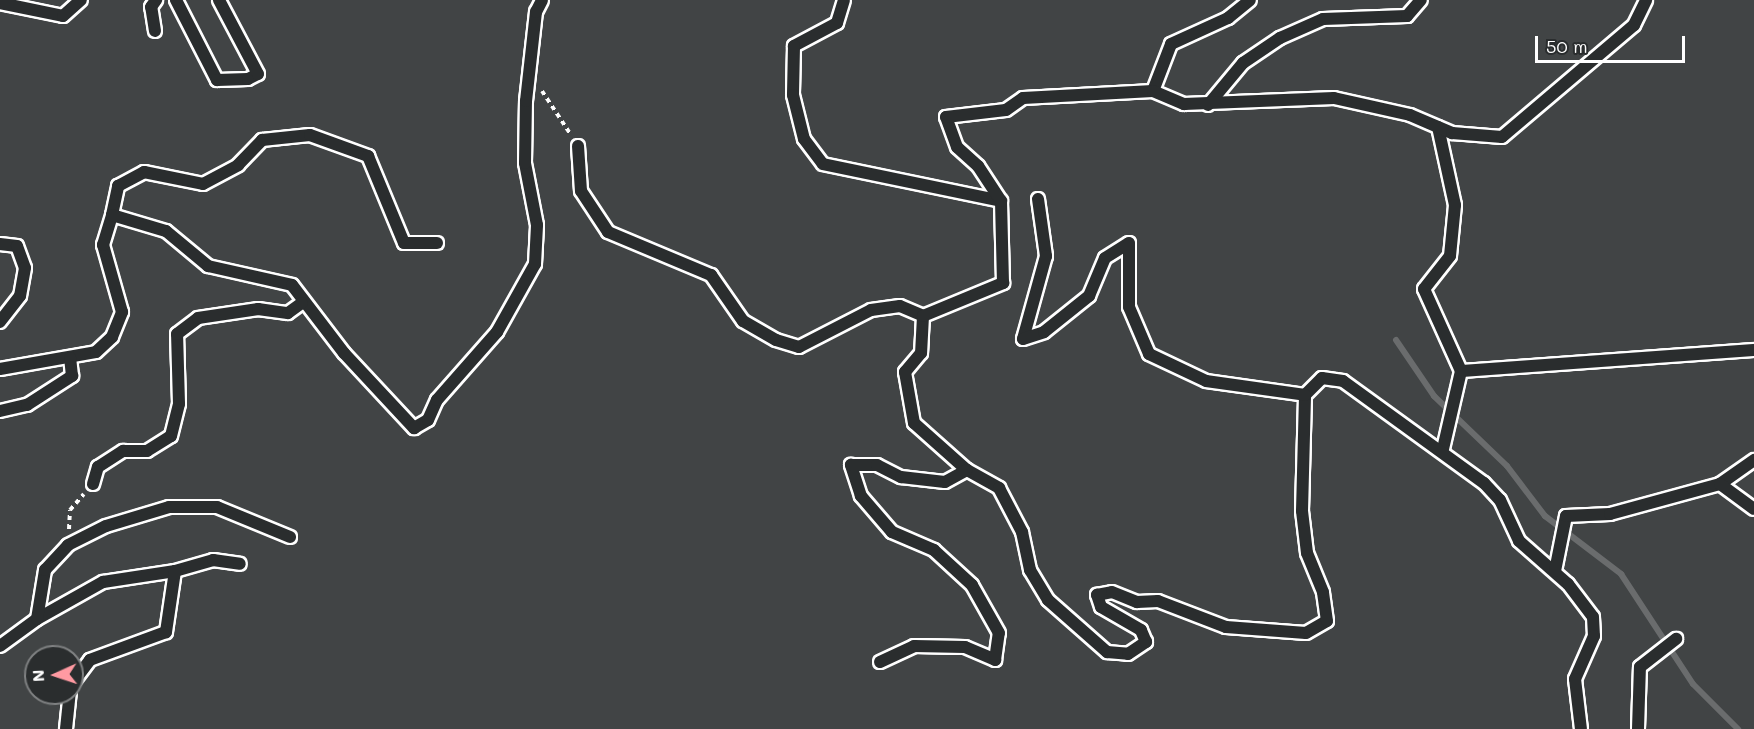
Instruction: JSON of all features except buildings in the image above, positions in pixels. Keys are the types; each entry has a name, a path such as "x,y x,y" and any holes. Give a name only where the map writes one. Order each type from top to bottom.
{"lane":[{"path":"0,3 63,16 81,0"},
{"path":"155,31 151,7 156,0"},
{"path":"176,0 217,80 248,79 258,74 219,0"},
{"path":"112,215 166,231 208,266 292,285 302,303 414,428 428,420 437,400 497,332 535,264 537,225 525,164 530,68 542,0"},
{"path":"844,0 837,23 794,46 793,95 810,147 823,164 852,172 1001,201"},
{"path":"1153,91 1171,44 1228,18 1250,0"},
{"path":"1208,105 1243,63 1280,38 1323,19 1407,16 1420,0"},
{"path":"578,146 581,191 608,232 711,275 743,321 776,340 799,347 871,310 900,306 923,316 1003,283 1001,201 978,166 957,147 946,117 1006,110 1023,98 1153,91 1184,104 1208,105 1334,98 1438,127 1502,137 1634,25 1646,0"},
{"path":"1438,127 1455,205 1450,256 1424,289 1461,370 1443,449"},
{"path":"0,369 96,352 112,337 122,312 103,245 118,186 144,172 202,184 238,165 262,140 310,135 368,156 404,243 437,243"},
{"path":"1038,199 1046,256 1023,339 1044,332 1089,296 1105,258 1129,243 1129,307 1149,354 1206,381 1305,395"},
{"path":"0,244 17,246 25,267 20,296 0,322"},
{"path":"93,484 98,467 123,451 147,451 171,436 179,404 177,334 198,318 258,309 288,314 302,303"},
{"path":"923,316 921,353 906,372 915,423 967,470 999,488 1022,532 1030,570 1048,600 1107,652 1128,654 1146,642 1141,630 1101,607 1097,595 1112,592 1137,602 1158,601 1227,627 1306,633 1327,621 1323,592 1307,553 1302,511 1305,395 1322,378 1343,381 1443,449 1484,483 1500,500 1519,541 1555,571 1593,617 1594,636 1575,679 1581,729"},
{"path":"1461,370 1754,350"},
{"path":"0,411 27,405 72,376 70,358"},
{"path":"1555,571 1566,516 1610,514 1720,483 1754,460"},
{"path":"880,662 915,646 965,646 995,660 999,633 972,585 934,549 892,532 861,496 851,465 877,465 901,477 945,482 967,470"},
{"path":"1720,483 1754,509"},
{"path":"37,619 45,570 68,545 106,526 169,507 217,507 290,537"},
{"path":"0,646 37,619 103,582 175,571 213,560 240,564"},
{"path":"84,668 90,660 166,632 175,571"},
{"path":"1638,729 1640,667 1676,639"},
{"path":"66,729 69,705"}],"path":[{"path":"530,68 578,146"},
{"path":"68,545 70,510 93,484"}],"shaded area":[{"path":"0,0 1754,0 1754,729 0,729"}],"waterway":[{"path":"1396,340 1434,396 1507,466 1545,516 1621,574 1693,684 1738,729"}]}
